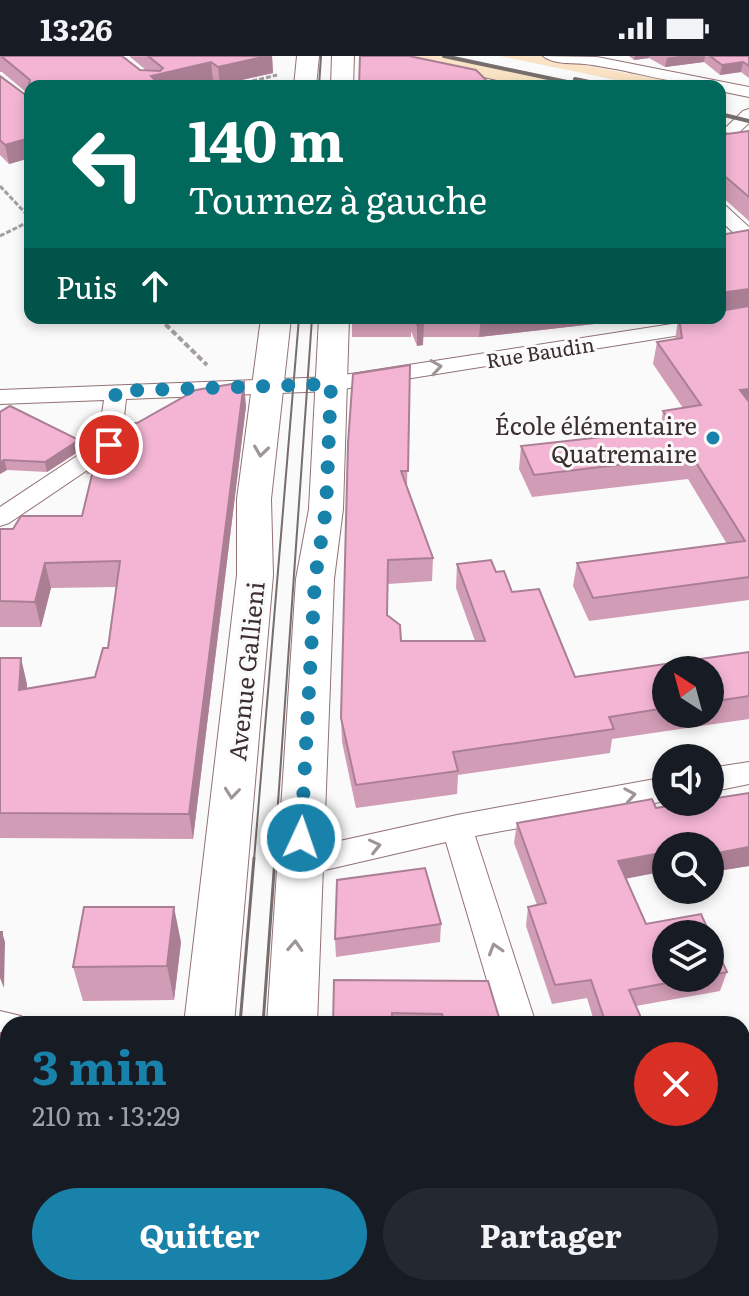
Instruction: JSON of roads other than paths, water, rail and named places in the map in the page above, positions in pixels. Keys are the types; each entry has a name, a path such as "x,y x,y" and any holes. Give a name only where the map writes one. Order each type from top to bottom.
{"street":[{"path":"342,80 343,56"},
{"path":"552,57 597,61 690,80"},
{"path":"443,74 472,80"},
{"path":"726,87 749,92"},
{"path":"726,132 749,114"},
{"path":"726,134 749,140"},
{"path":"726,216 749,237"},
{"name":"Rue Baudin","path":"726,320 749,318"},
{"name":"Avenue Gallieni","path":"210,1016 255,575 254,499 275,324"},
{"path":"292,1016 315,579 326,509 334,324"},
{"name":"Rue Baudin","path":"0,397 331,384 657,324"},
{"path":"0,518 109,445 116,391"},
{"path":"724,777 749,773"},
{"path":"299,863 457,827 652,792"},
{"path":"457,827 516,1016"}],"tram line":[{"path":"319,80 321,56"},
{"path":"254,860 299,324"},
{"path":"274,860 312,324"},
{"path":"241,1016 254,858"},
{"path":"264,1016 275,858"}],"railway":[{"path":"444,56 558,80"},
{"path":"575,79 580,80"},
{"path":"726,115 749,121"}],"place":[{"name":"École élémentaire Quatremaire","path":"713,438"}]}
